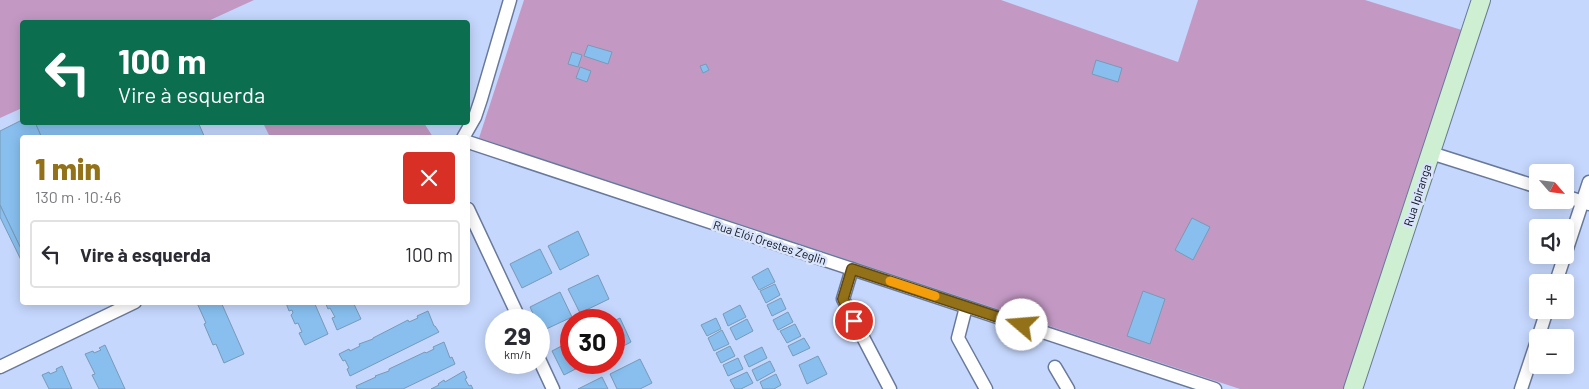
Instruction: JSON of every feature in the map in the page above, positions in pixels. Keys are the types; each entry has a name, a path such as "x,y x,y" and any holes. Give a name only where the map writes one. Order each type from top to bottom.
{"main road":[{"name":"Rua Ipiranga","path":"1353,389 1481,0"}],"street":[{"path":"465,135 475,117 510,0"},
{"name":"Rua Elói Orestes Zeglin","path":"470,143 1216,389"},
{"path":"1431,152 1529,184"},
{"path":"1559,274 1586,203 1589,182"},
{"path":"1574,199 1586,203"},
{"path":"470,213 515,309"},
{"path":"852,269 843,299 890,389"},
{"path":"0,368 129,305"},
{"path":"966,307 958,338 986,389"},
{"path":"1521,389 1529,365"},
{"path":"1055,367 1068,389"},
{"path":"546,374 553,389"}],"shaded area":[{"path":"0,0 254,0 210,20 20,20 20,109 0,118"},
{"path":"524,0 1001,0 1178,62 1198,0 1365,0 1465,31 1345,389 1240,389 479,138"},
{"path":"264,125 425,125 432,135 269,135"}],"building":[{"path":"588,45 612,52 608,64 584,56"},
{"path":"572,52 582,55 578,67 568,64"},
{"path":"1096,60 1122,68 1118,82 1092,74"},
{"path":"706,64 709,70 703,73 700,66"},
{"path":"580,67 591,71 587,82 576,78"},
{"path":"20,121 20,125 36,125 41,135 20,135 20,247 0,205 0,131"},
{"path":"36,125 199,125 204,135 41,135"},
{"path":"0,205 20,247 20,258 0,217"},
{"path":"1192,218 1210,227 1193,260 1175,250"},
{"path":"578,231 589,255 560,270 548,246"},
{"path":"540,249 552,273 522,288 510,264"},
{"path":"768,268 775,282 759,290 752,277"},
{"path":"598,275 609,299 588,309 578,309 568,289"},
{"path":"775,284 780,295 766,303 760,291"},
{"path":"1143,291 1165,299 1150,344 1127,336"},
{"path":"560,292 568,309 560,309 560,323 550,327 550,309 531,309 530,307"},
{"path":"781,298 786,309 772,316 767,305"},
{"path":"198,305 222,305 244,354 224,363 216,344 213,345 204,324 206,323"},
{"path":"287,305 315,305 328,334 305,345 299,333 302,332 298,323 295,324 291,315 293,313 292,310 289,311"},
{"path":"326,305 354,305 361,319 337,330 332,318 335,317 330,308 328,309"},
{"path":"740,305 746,317 728,326 723,314"},
{"path":"428,311 434,326 439,332 350,376 345,360 343,361 339,354 349,349 350,351 360,346 359,344 373,339 408,320 409,322 418,318 417,316"},
{"path":"788,312 793,322 778,330 773,320"},
{"path":"716,318 721,329 707,336 701,325"},
{"path":"747,319 753,331 736,340 730,328"},
{"path":"795,324 801,336 787,343 780,331"},
{"path":"625,329 631,342 625,345"},
{"path":"722,330 729,344 714,351 708,338"},
{"path":"804,338 810,348 793,356 788,346"},
{"path":"444,342 450,358 452,357 455,364 403,389 357,389 356,386 434,349 433,347"},
{"path":"105,345 125,389 99,389 92,375 95,374 85,354 101,350 99,348"},
{"path":"730,346 735,356 721,363 716,353"},
{"path":"560,347 560,367 552,351"},
{"path":"762,347 767,358 749,367 744,356"},
{"path":"818,356 827,374 807,384 799,365"},
{"path":"738,358 743,369 728,376 723,365"},
{"path":"640,359 652,383 640,389 617,389 610,374 625,374 625,366"},
{"path":"770,361 775,371 757,381 752,370"},
{"path":"62,366 72,389 49,389 42,375 57,371 56,369"},
{"path":"464,371 467,378 465,379 473,389 431,389 444,380 445,382"},
{"path":"747,372 753,383 741,389 735,389 730,380"},
{"path":"776,374 781,385 774,389 763,389 760,382"},
{"path":"602,377 608,389 578,389"}],"slow traffic":[{"path":"890,281 935,296"}],"route":[{"path":"854,321 843,299 852,269 1022,325"}]}
